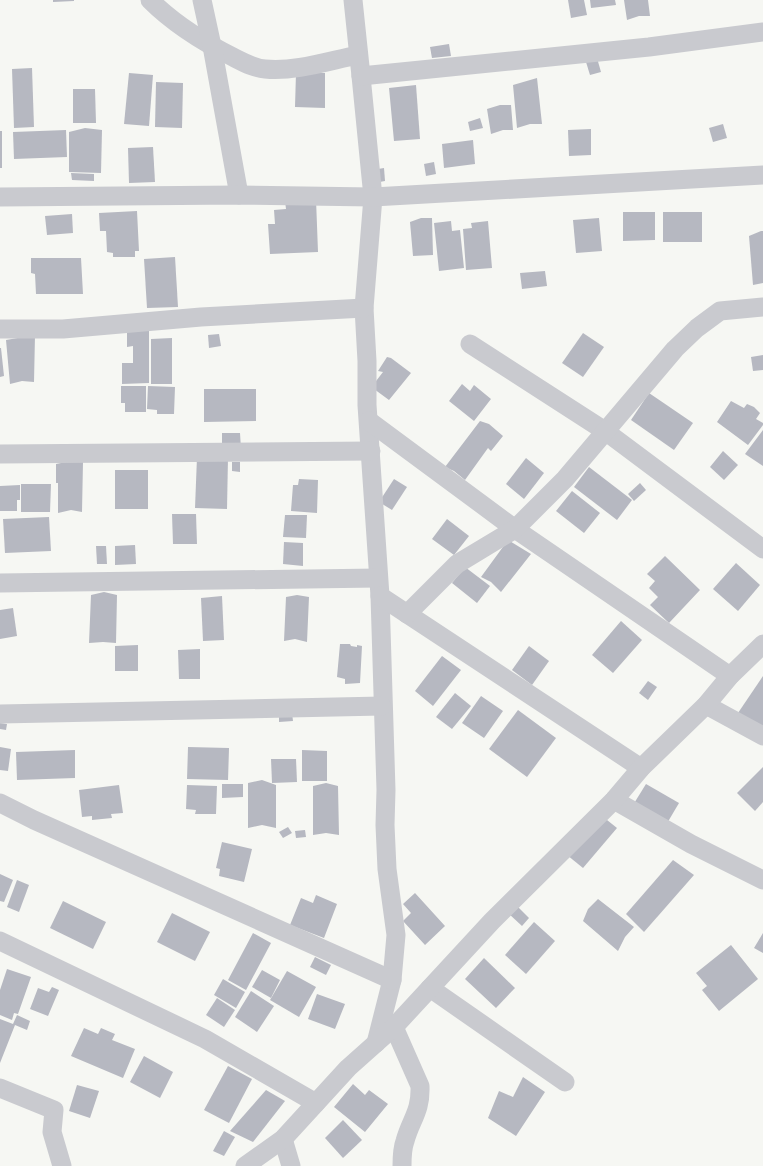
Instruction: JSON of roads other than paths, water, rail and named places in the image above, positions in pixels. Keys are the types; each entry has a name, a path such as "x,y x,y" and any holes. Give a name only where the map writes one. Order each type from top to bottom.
{"street":[{"path":"150,0 183,28 212,46 251,66 264,69 285,68 358,55"},
{"path":"202,0 240,195"},
{"path":"353,0 373,197 364,308 379,587 386,790 385,832 396,935 392,980 376,1043"},
{"path":"361,76 633,48 763,32"},
{"path":"0,197 240,195 373,197 763,175"},
{"path":"407,614 457,564 515,529 564,480 676,349 697,328 720,311 763,307"},
{"path":"0,329 63,329 201,317 364,308"},
{"path":"470,344 605,432 763,549"},
{"path":"369,421 515,529 730,676"},
{"path":"0,454 371,451"},
{"path":"0,583 379,587 407,614 641,768"},
{"path":"245,1166 283,1139 348,1068 394,1027 492,921 614,800 641,768 706,705 730,676 763,644"},
{"path":"706,705 763,736"},
{"path":"0,714 382,706"},
{"path":"614,800 691,844 763,880"},
{"path":"0,803 392,980"},
{"path":"0,941 206,1039 316,1103"},
{"path":"430,988 566,1082"},
{"path":"394,1027 420,1086 417,1111 405,1140 402,1166"},
{"path":"0,1088 54,1110 52,1132 62,1166"},
{"path":"283,1139 291,1166"}]}
